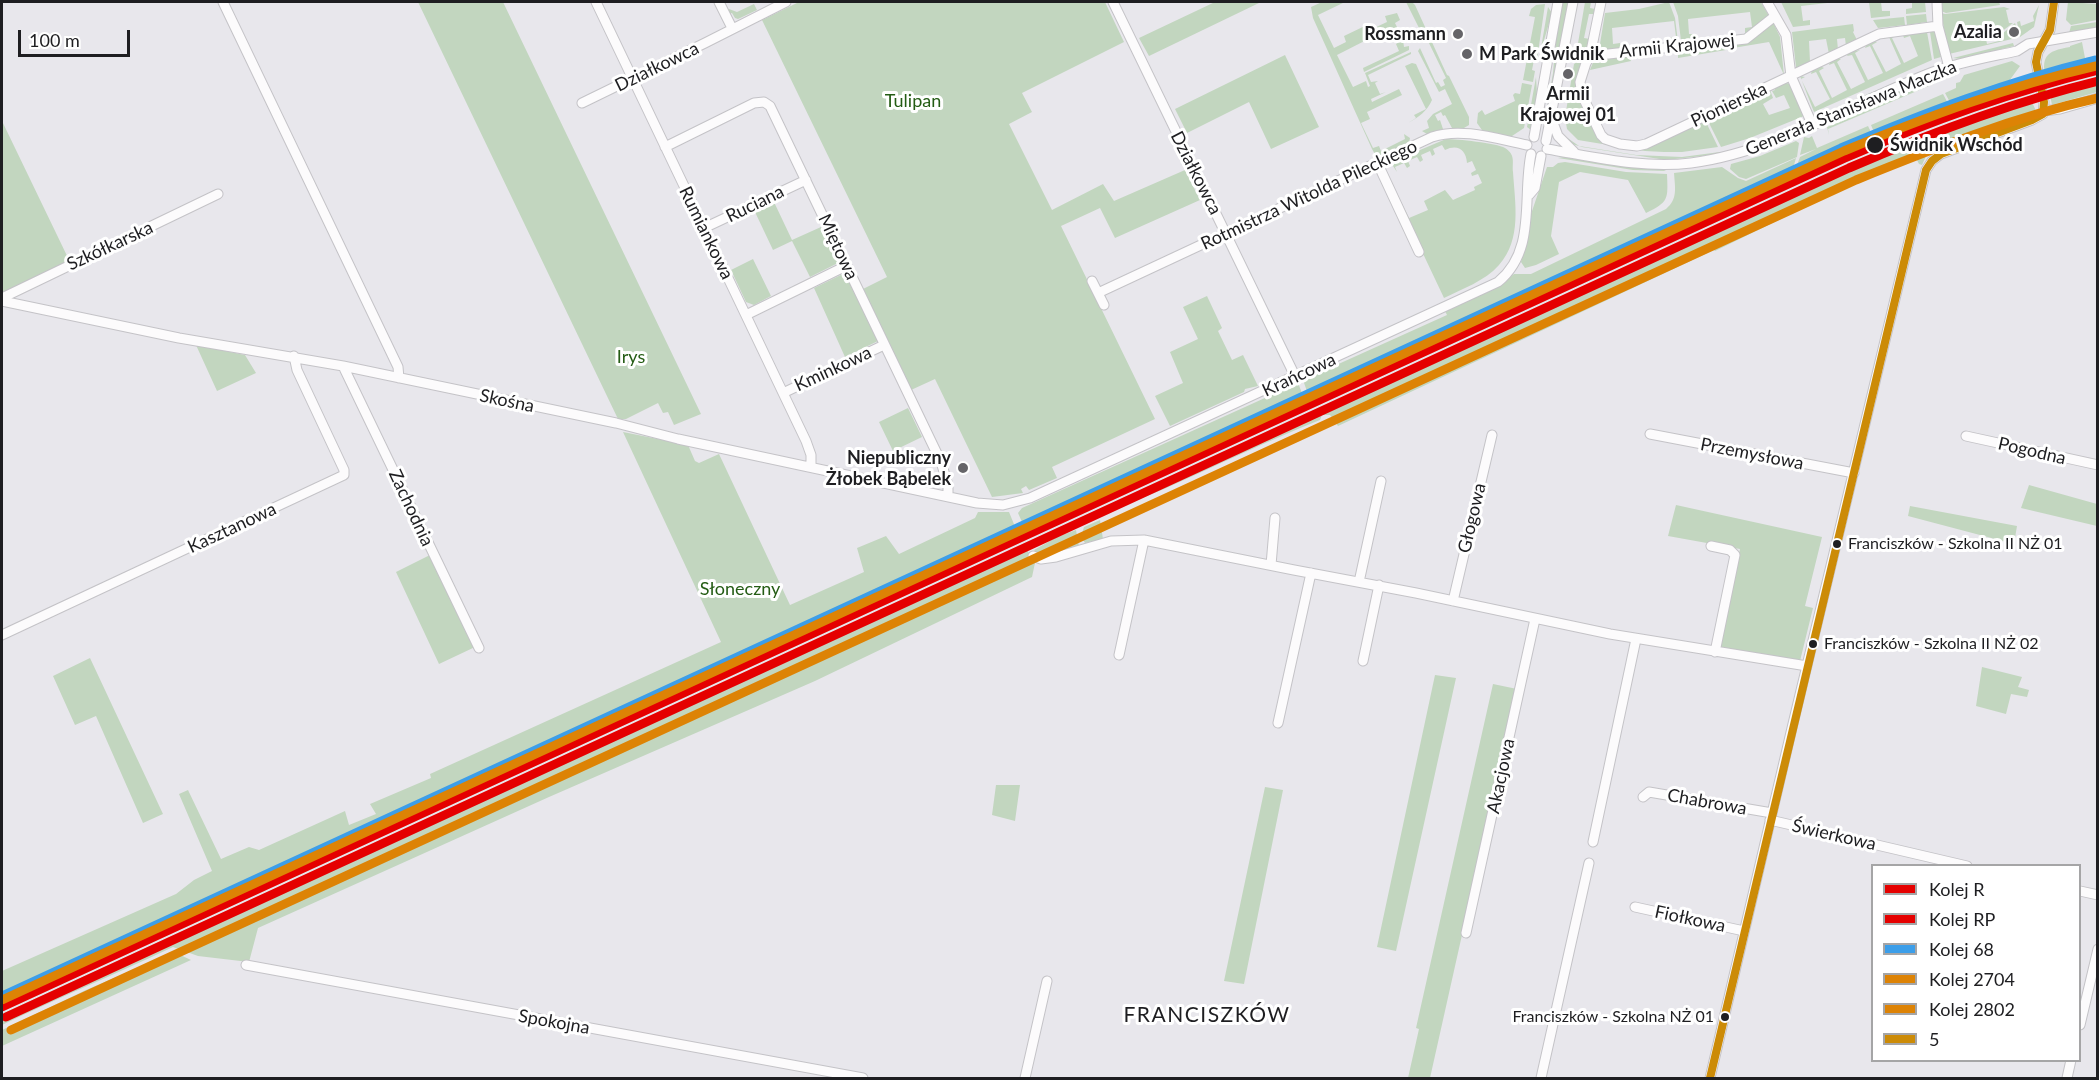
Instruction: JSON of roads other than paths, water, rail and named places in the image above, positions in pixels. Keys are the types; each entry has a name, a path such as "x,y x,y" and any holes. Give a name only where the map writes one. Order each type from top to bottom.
{"street":[{"path":"223,2 398,367 399,378"},
{"name":"Rumiankowa","path":"596,2 810,450 811,466"},
{"path":"719,2 732,28"},
{"name":"Działkowca","path":"582,103 786,2"},
{"name":"Działkowca","path":"1113,2 1295,376"},
{"path":"1538,149 1529,140 1534,137 1558,2"},
{"name":"Krańcowa","path":"1012,503 1030,498 1498,282 1509,272 1519,254 1526,222 1529,195 1527,187 1538,149 1552,120 1573,2"},
{"name":"Armii Krajowej","path":"1601,2 1590,56 1746,39 1775,16"},
{"path":"1767,2 1786,35 1791,76 1812,124"},
{"path":"1937,2 1938,26 1949,67"},
{"path":"2044,111 2036,62 2052,25 2054,2"},
{"name":"Pionierska","path":"1590,56 1580,82 1582,95 1601,135 1611,142 1629,146 1646,144 1884,33 1938,26"},
{"name":"Generała Stanisława Maczka","path":"1538,149 1637,164 1691,163 1749,150 1930,73 2017,51 2028,44 2097,32"},
{"name":"Generała Stanisława Maczka","path":"2017,51 2037,56"},
{"path":"1710,1078 1928,166 1941,154 2032,120 2044,111 2060,109 2097,98"},
{"name":"Miętowa","path":"665,147 754,103 764,102 772,110 940,462 948,485 948,496"},
{"path":"1552,120 1559,138 1576,154"},
{"name":"Rotmistrza Witolda Pileckiego","path":"1098,293 1432,137 1449,132 1460,133 1538,149"},
{"name":"Rotmistrza Witolda Pileckiego","path":"1377,162 1419,252"},
{"name":"Ruciana","path":"704,228 806,180"},
{"name":"Szkółkarska","path":"2,299 218,194"},
{"path":"746,315 846,266"},
{"path":"1092,281 1104,304"},
{"name":"Skośna","path":"2,299 171,337 343,366 977,503 993,505 1012,503"},
{"name":"Kminkowa","path":"783,393 884,345"},
{"name":"Kasztanowa","path":"2,635 344,475 344,470 297,370 294,356"},
{"name":"Zachodnia","path":"343,366 479,648"},
{"name":"Przemysłowa","path":"1650,434 1854,473"},
{"name":"Głogowa","path":"1453,601 1491,435"},
{"name":"Pogodna","path":"1966,436 2097,465"},
{"path":"1359,582 1381,481"},
{"path":"1271,565 1275,518"},
{"path":"1034,556 1056,557 1104,543 1144,540 1379,585 1636,639 1807,666"},
{"path":"1119,655 1144,540"},
{"path":"1711,546 1730,550 1735,555 1715,652"},
{"path":"1278,723 1311,573"},
{"path":"1363,661 1379,585"},
{"name":"Akacjowa","path":"1467,933 1535,619"},
{"path":"1593,842 1636,639"},
{"name":"Chabrowa","path":"1643,796 1649,792 1771,817"},
{"name":"Świerkowa","path":"1771,817 1959,864"},
{"path":"1540,1078 1589,863"},
{"path":"2081,891 2097,895"},
{"name":"Fiołkowa","path":"1635,907 1744,931"},
{"path":"2081,1017 2097,949"},
{"name":"Spokojna","path":"246,965 863,1078"},
{"path":"1025,1078 1047,981"},
{"path":"2067,1078 2071,1062"}],"rail line":[{"name":"68","path":"2,996 1841,148 1966,99 2095,60"},
{"name":"2704","path":"2,1000 1844,151 1968,103 2096,66"},
{"name":"R","path":"2,1007 1845,158 1969,109 2098,70"},
{"name":"RP","path":"6,1017 1849,168 1972,119 2098,81"},
{"name":"2802","path":"11,1030 1856,180 2005,124 2098,98"}],"place":[{"name":"Azalia","path":"2014,32"},
{"name":"Rossmann","path":"1458,34"},
{"name":"M Park Świdnik","path":"1467,54"},
{"name":"Armii Krajowej 01","path":"1568,74"},
{"name":"Świdnik Wschód","path":"1875,145"},
{"name":"Niepubliczny Żłobek Bąbelek","path":"963,468"},
{"name":"Franciszków - Szkolna II NŻ 01","path":"1837,544"},
{"name":"Franciszków - Szkolna II NŻ 02","path":"1813,644"},
{"name":"Franciszków - Szkolna NŻ 01","path":"1725,1017"}],"district":[{"name":"FRANCISZKÓW","path":"1207,1015"}],"park label":[{"name":"Tulipan","path":"913,101"},
{"name":"Irys","path":"631,357"},
{"name":"Słoneczny","path":"740,589"}]}
